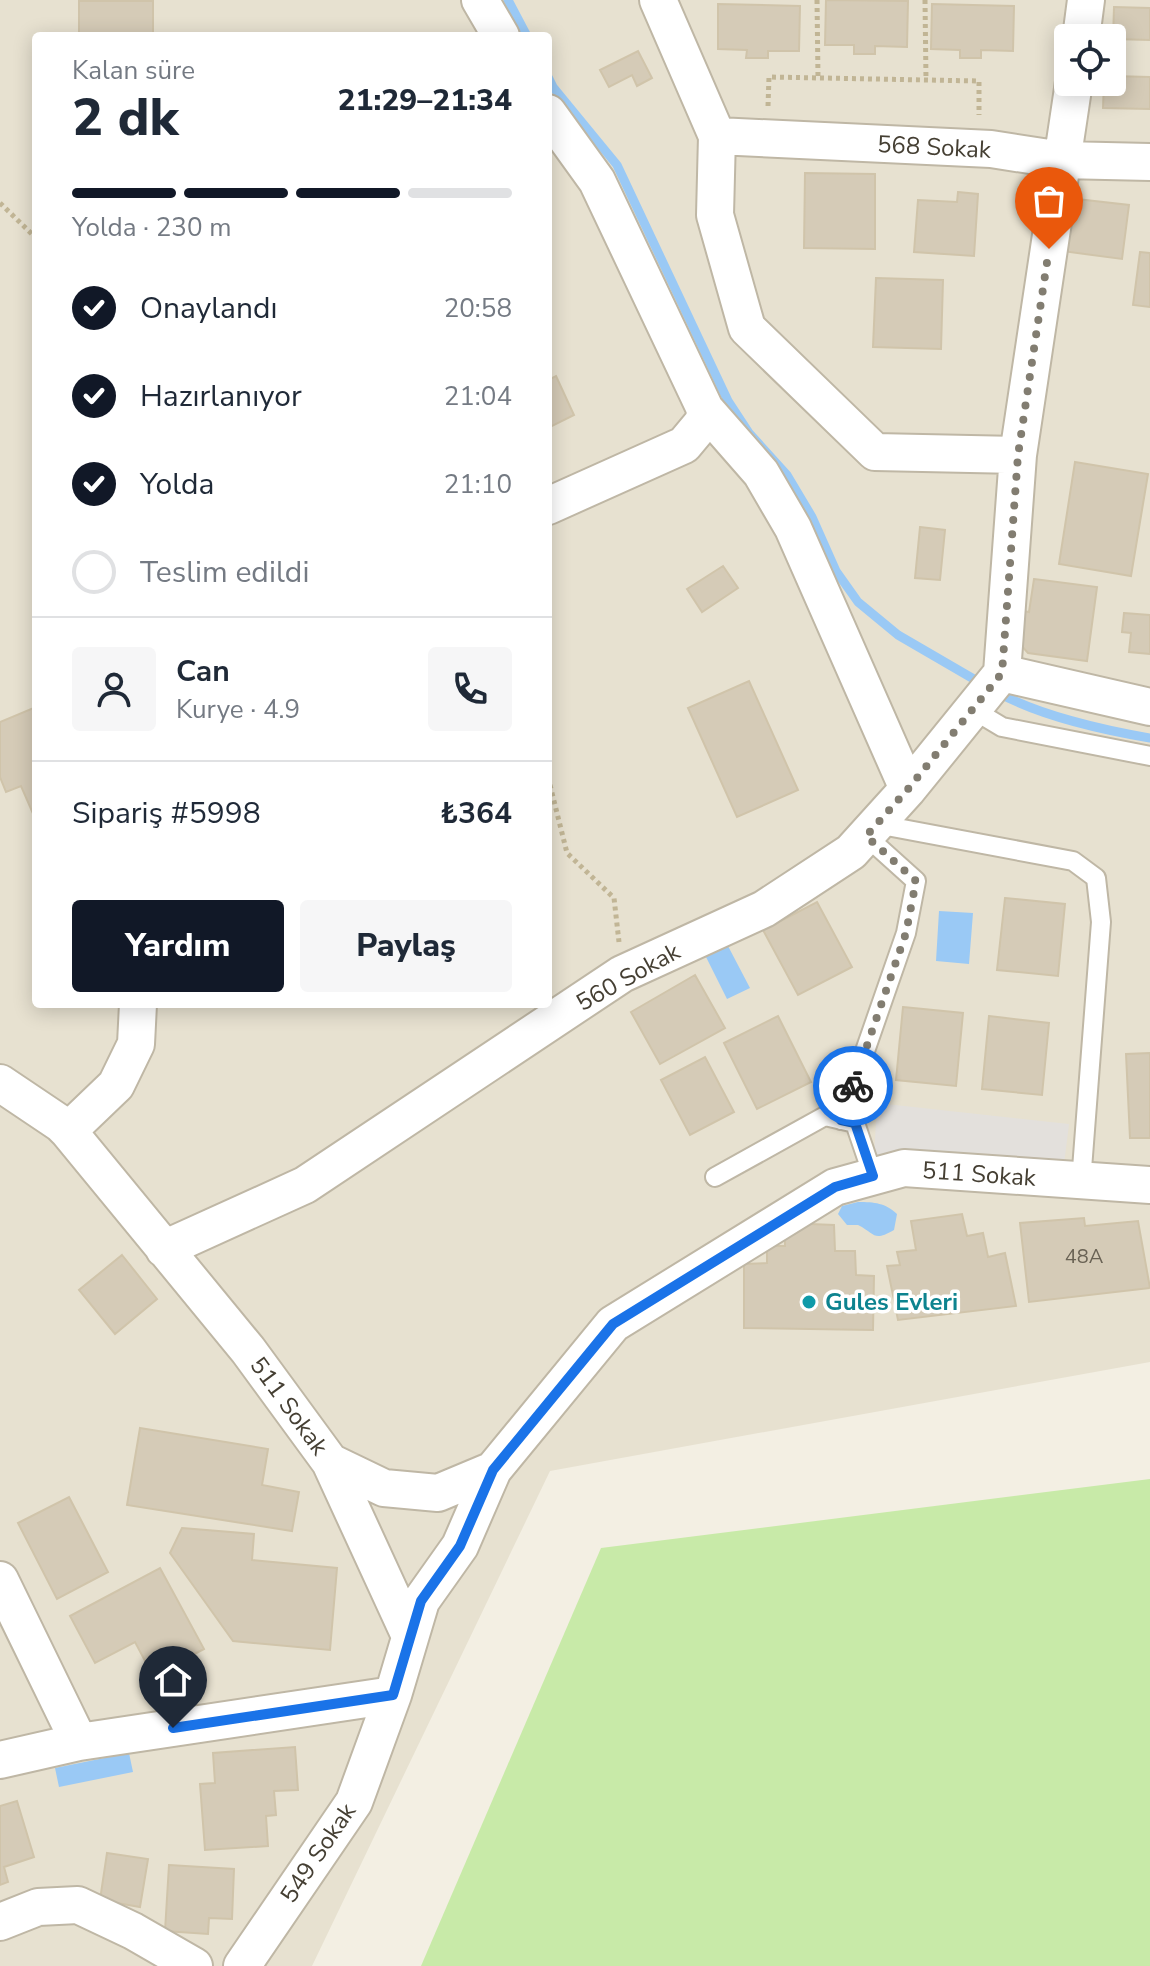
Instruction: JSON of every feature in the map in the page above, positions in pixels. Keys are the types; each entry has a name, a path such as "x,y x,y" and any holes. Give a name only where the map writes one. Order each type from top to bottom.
{"street":[{"path":"480,0 499,32"},
{"path":"658,0 717,136 715,215 747,328 875,452 1018,455"},
{"path":"1083,24 1086,0"},
{"path":"1072,96 1018,455 988,690 1150,707"},
{"path":"552,119 597,181 705,409 761,473 793,528 908,789"},
{"name":"568 Sokak","path":"717,136 979,148 1062,160 1150,162"},
{"path":"552,504 684,445 704,421 705,409"},
{"name":"560 Sokak","path":"164,1249 305,1185 622,974 764,909 851,852 908,789 988,690"},
{"path":"68,1131 116,1085 136,1044 138,1008"},
{"name":"511 Sokak","path":"6,1099 61,1124 68,1131 248,1350 330,1462 384,1488 438,1493 493,1470 613,1324 835,1187 904,1168 1150,1185"},
{"path":"330,1462 410,1636"},
{"name":"549 Sokak","path":"242,1966 354,1802 393,1695 421,1601 460,1546 493,1470"},
{"path":"0,1580 79,1742"},
{"path":"0,1760 79,1742 393,1695"},
{"path":"0,1922 38,1907 78,1905 133,1931 194,1966"}],"lane":[{"path":"988,690 1002,727 1150,756"},
{"path":"841,1120 906,933 916,881 871,830"},
{"path":"871,830 1073,861 1096,878 1101,922 1081,1182"},
{"path":"715,1177 825,1116 855,1123 873,1176"}],"path":[{"path":"817,0 818,77"},
{"path":"925,0 926,80"},
{"path":"768,138 769,77 979,81 979,148"},
{"path":"0,203 32,234"},
{"path":"552,793 567,853 614,898 622,974"}],"shaded area":[{"path":"0,0 1150,0 1150,1362 550,1471 312,1966 0,1966"},
{"path":"877,1103 1069,1124 1062,1180 873,1176"}],"green space":[{"path":"1150,1479 1150,1966 421,1966 601,1548"}],"water":[{"path":"939,911 973,913 969,964 936,961"},
{"path":"728,946 750,988 727,999 706,957"},
{"path":"858,1202 879,1204 893,1210 897,1214 894,1230 878,1236 858,1225 847,1225 838,1214 842,1206"},
{"path":"129,1753 133,1772 59,1787 55,1768"}],"building":[{"path":"826,0 908,1 907,47 875,46 875,54 854,54 854,45 825,45"},
{"path":"79,1 153,1 153,32 79,32"},
{"path":"718,4 800,6 799,51 768,51 768,58 746,58 747,50 718,49"},
{"path":"932,4 1014,6 1013,51 981,50 981,58 960,58 960,50 931,49"},
{"path":"1114,7 1150,8 1150,40 1126,39 1126,24 1113,24"},
{"path":"638,51 652,78 637,86 632,75 609,87 600,70"},
{"path":"1126,76 1150,77 1150,109 1103,108 1103,96 1126,96"},
{"path":"805,173 875,174 875,249 804,248"},
{"path":"958,192 978,194 974,256 914,252 918,200 957,202"},
{"path":"1068,198 1129,205 1122,259 1062,251"},
{"path":"1140,252 1150,253 1150,307 1133,305"},
{"path":"876,278 943,280 941,349 873,347"},
{"path":"556,376 574,415 552,426 552,378"},
{"path":"1075,462 1148,474 1131,576 1059,564"},
{"path":"920,527 945,530 940,580 915,578"},
{"path":"723,566 738,588 702,612 687,589"},
{"path":"1034,579 1097,587 1087,661 1028,653 1019,643 1023,611 1029,612"},
{"path":"1124,613 1150,615 1150,654 1129,652 1131,633 1122,632"},
{"path":"749,681 798,790 737,817 688,708"},
{"path":"32,709 32,811 21,786 6,792 0,777 0,722"},
{"path":"1005,898 1065,904 1058,976 997,970"},
{"path":"817,902 852,967 798,995 763,930"},
{"path":"695,975 725,1028 660,1064 631,1012"},
{"path":"903,1007 963,1013 956,1086 896,1080"},
{"path":"778,1016 811,1082 757,1109 724,1043"},
{"path":"989,1016 1049,1023 1042,1095 982,1089"},
{"path":"1150,1053 1150,1138 1130,1138 1126,1054"},
{"path":"705,1057 734,1112 690,1135 661,1080"},
{"name":"Gules Evleri","path":"962,1214 967,1236 983,1233 988,1257 1005,1253 1016,1306 898,1320 887,1266 900,1265 897,1252 916,1250 911,1221"},
{"name":"Gules Evleri","path":"1084,1218 1085,1226 1138,1221 1150,1288 1029,1302 1020,1223"},
{"name":"Gules Evleri","path":"785,1223 834,1225 835,1251 855,1251 856,1275 874,1276 873,1330 744,1328 744,1264 767,1263 767,1246 785,1246"},
{"path":"122,1255 157,1299 115,1334 79,1290"},
{"path":"140,1428 268,1449 262,1485 299,1492 292,1531 127,1505"},
{"path":"69,1497 108,1572 57,1599 18,1523"},
{"path":"182,1528 254,1534 252,1560 337,1568 330,1650 233,1641 170,1553"},
{"path":"160,1568 204,1649 153,1676 135,1642 95,1663 70,1616"},
{"path":"295,1747 298,1790 274,1791 276,1815 266,1816 268,1846 205,1850 200,1784 215,1783 213,1753"},
{"path":"17,1801 34,1857 4,1867 8,1882 0,1885 0,1806"},
{"path":"107,1853 148,1859 140,1907 100,1900"},
{"path":"169,1865 234,1869 232,1919 209,1918 208,1934 165,1931"}],"waterway":[{"path":"508,0 525,32"},
{"path":"552,85 617,165 728,401 749,433 787,475 812,517 836,571 858,602 898,635 984,685"},
{"path":"997,692 1051,715 1150,738"}],"way so far":[{"path":"853,1086 906,933 916,881 866,836 1002,673 1018,455 1049,249"}],"place":[{"name":"Gules Evleri","path":"809,1302"}],"route":[{"path":"173,1728 393,1695 421,1601 460,1546 493,1470 613,1324 835,1187 873,1176 855,1123 841,1120 853,1086"}]}
